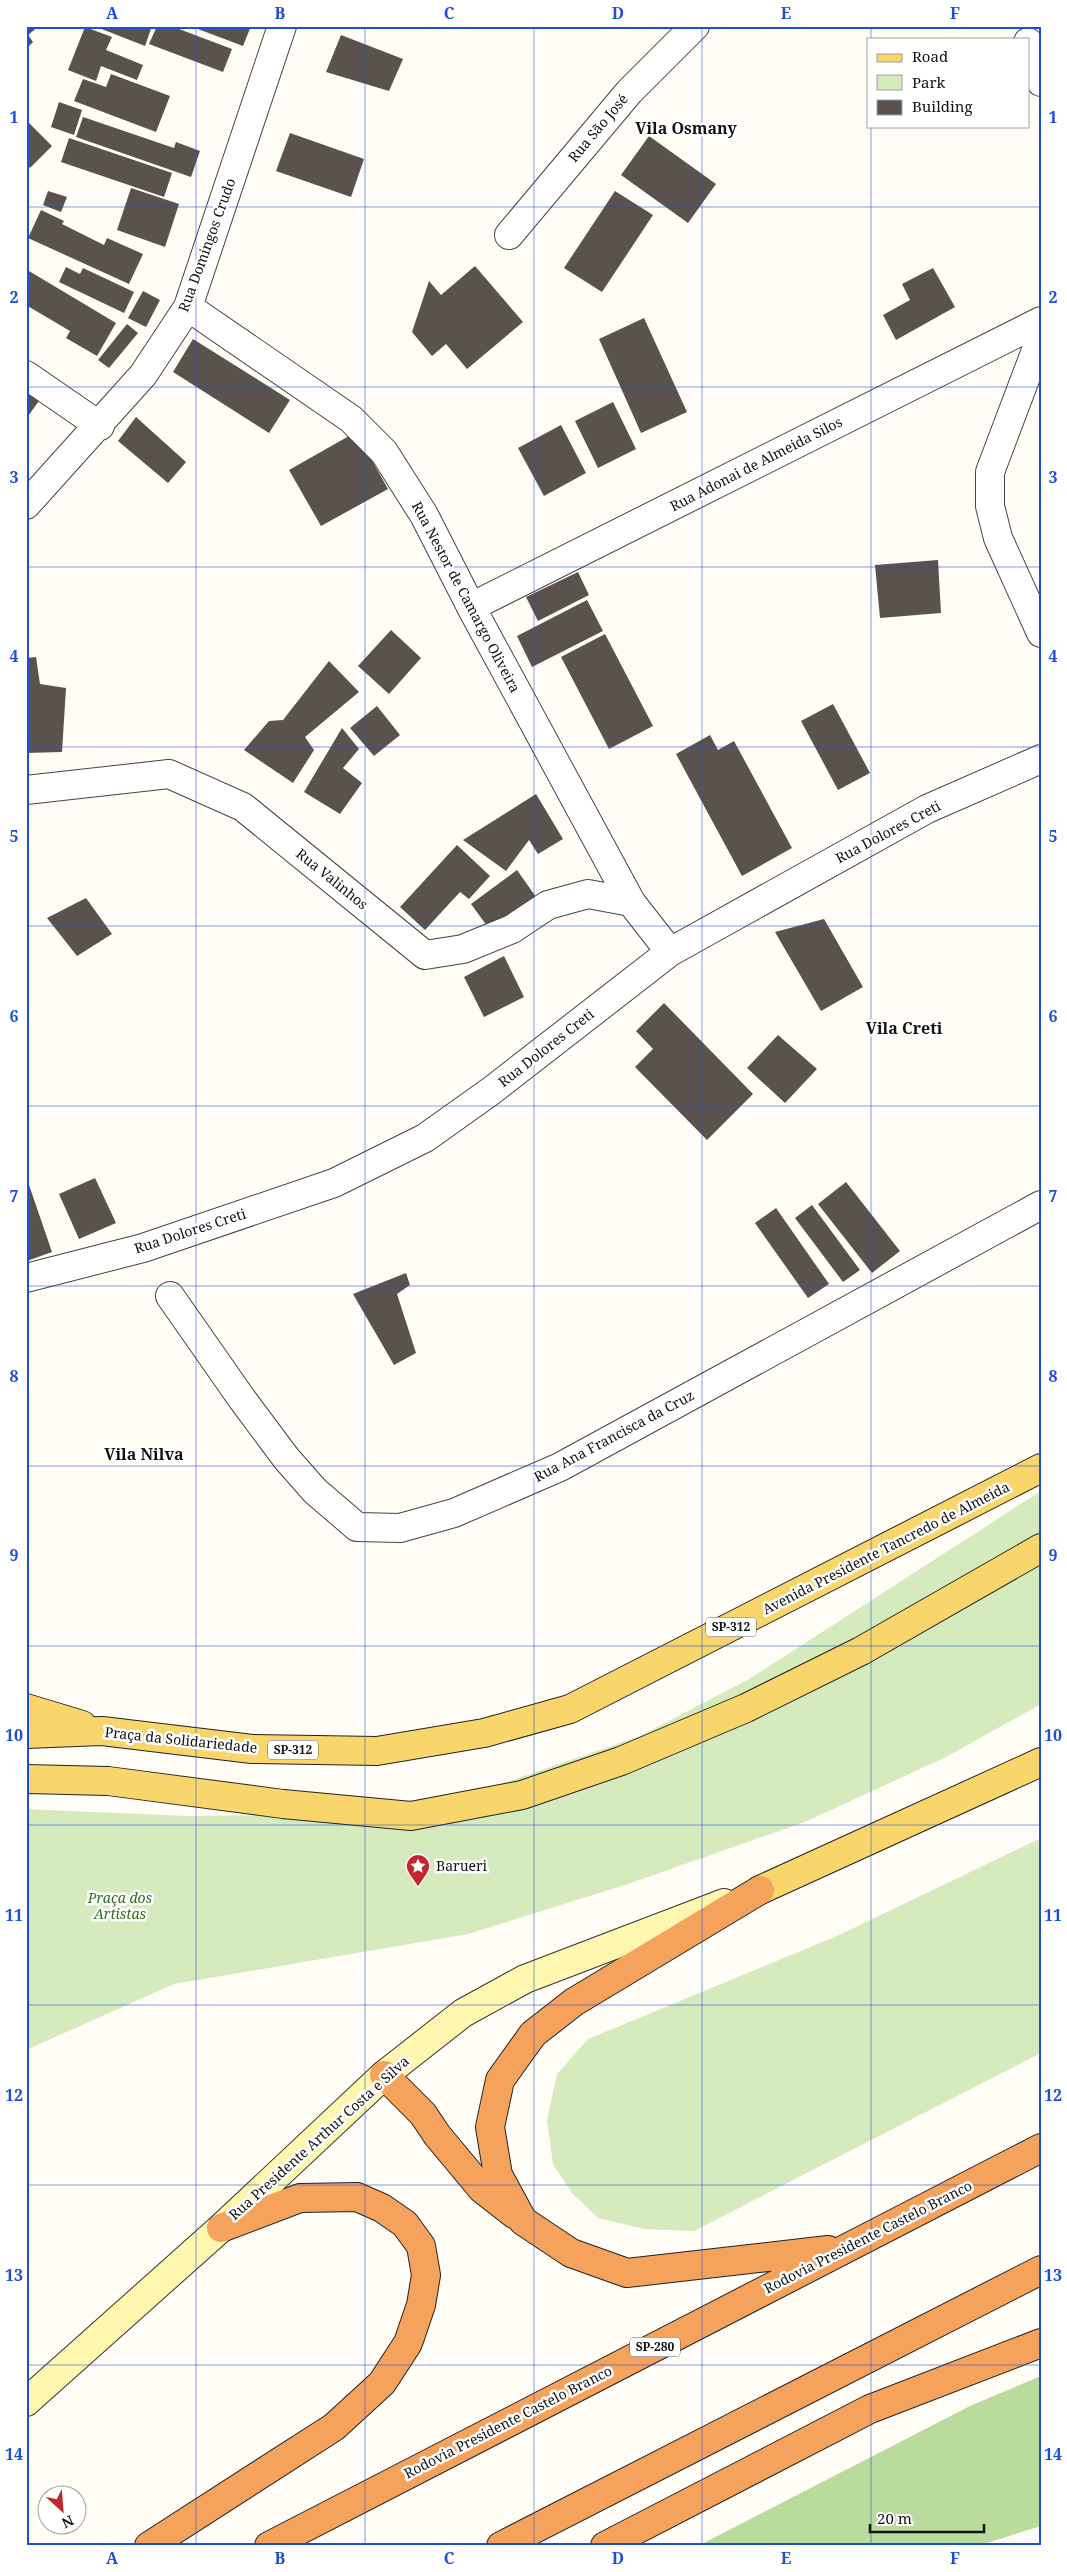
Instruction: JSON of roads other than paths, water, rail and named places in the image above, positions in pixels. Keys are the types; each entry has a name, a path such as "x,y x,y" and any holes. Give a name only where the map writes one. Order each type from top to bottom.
{"highway":[{"path":"523,2221 498,2175 490,2127 500,2080 533,2034 574,2002 760,1890"},
{"path":"384,2075 423,2114 437,2135 482,2189 523,2221 572,2253 627,2273 847,2248"},
{"name":"Rodovia Presidente Castelo Branco","path":"270,2546 1041,2148"},
{"path":"149,2546 334,2427 382,2383 408,2343 421,2305 426,2275 421,2246 405,2224 382,2208 357,2196 300,2198 221,2228"},
{"path":"501,2546 1041,2270"},
{"path":"605,2546 870,2409 1041,2344"}],"main road":[{"name":"Avenida Presidente Tancredo de Almeida","path":"484,1733 570,1709 1041,1468"},
{"path":"26,1779 108,1781 283,1804 411,1816 522,1795 621,1762 746,1708 861,1651 1041,1548"},
{"path":"26,1708 102,1731"},
{"name":"Praça da Solidariedade","path":"26,1734 102,1731 252,1749 377,1751 484,1733"},
{"path":"760,1890 1041,1762"},
{"name":"Rua Presidente Arthur Costa e Silva","path":"26,2402 221,2228 384,2075 463,2013 525,1979 760,1890"}],"street":[{"name":"Rua Domingos Crudo","path":"26,505 100,426 143,375 188,307 282,26"},
{"name":"Rua São José","path":"509,235 629,92 695,26"},
{"path":"1030,46 1041,82"},
{"name":"Rua Nestor de Camargo Oliveira","path":"188,307 351,419 384,452 424,515 471,607 631,902 670,952"},
{"name":"Rua Adonai de Almeida Silos","path":"471,607 1041,321"},
{"path":"1041,337 990,472 990,497 998,538 1041,633"},
{"path":"26,375 100,426"},
{"name":"Rua Dolores Creti","path":"26,1278 143,1248 334,1183 425,1138 491,1091 670,952 927,809 1041,759"},
{"name":"Rua Valinhos","path":"26,790 96,780 169,774 243,807 425,954 463,949 512,930 548,906 588,894 631,902"},
{"name":"Rua Ana Francisca da Cruz","path":"170,1296 242,1400 286,1458 316,1492 358,1527 400,1528 454,1513 560,1467 1041,1204"}],"place":[{"name":"Barueri","path":"418,1887"}],"district":[{"name":"Vila Osmany","path":"686,128"},
{"name":"Vila Creti","path":"904,1028"},
{"name":"Vila Nilva","path":"144,1454"}],"park label":[{"name":"Praça dos Artistas","path":"120,1906"}]}
